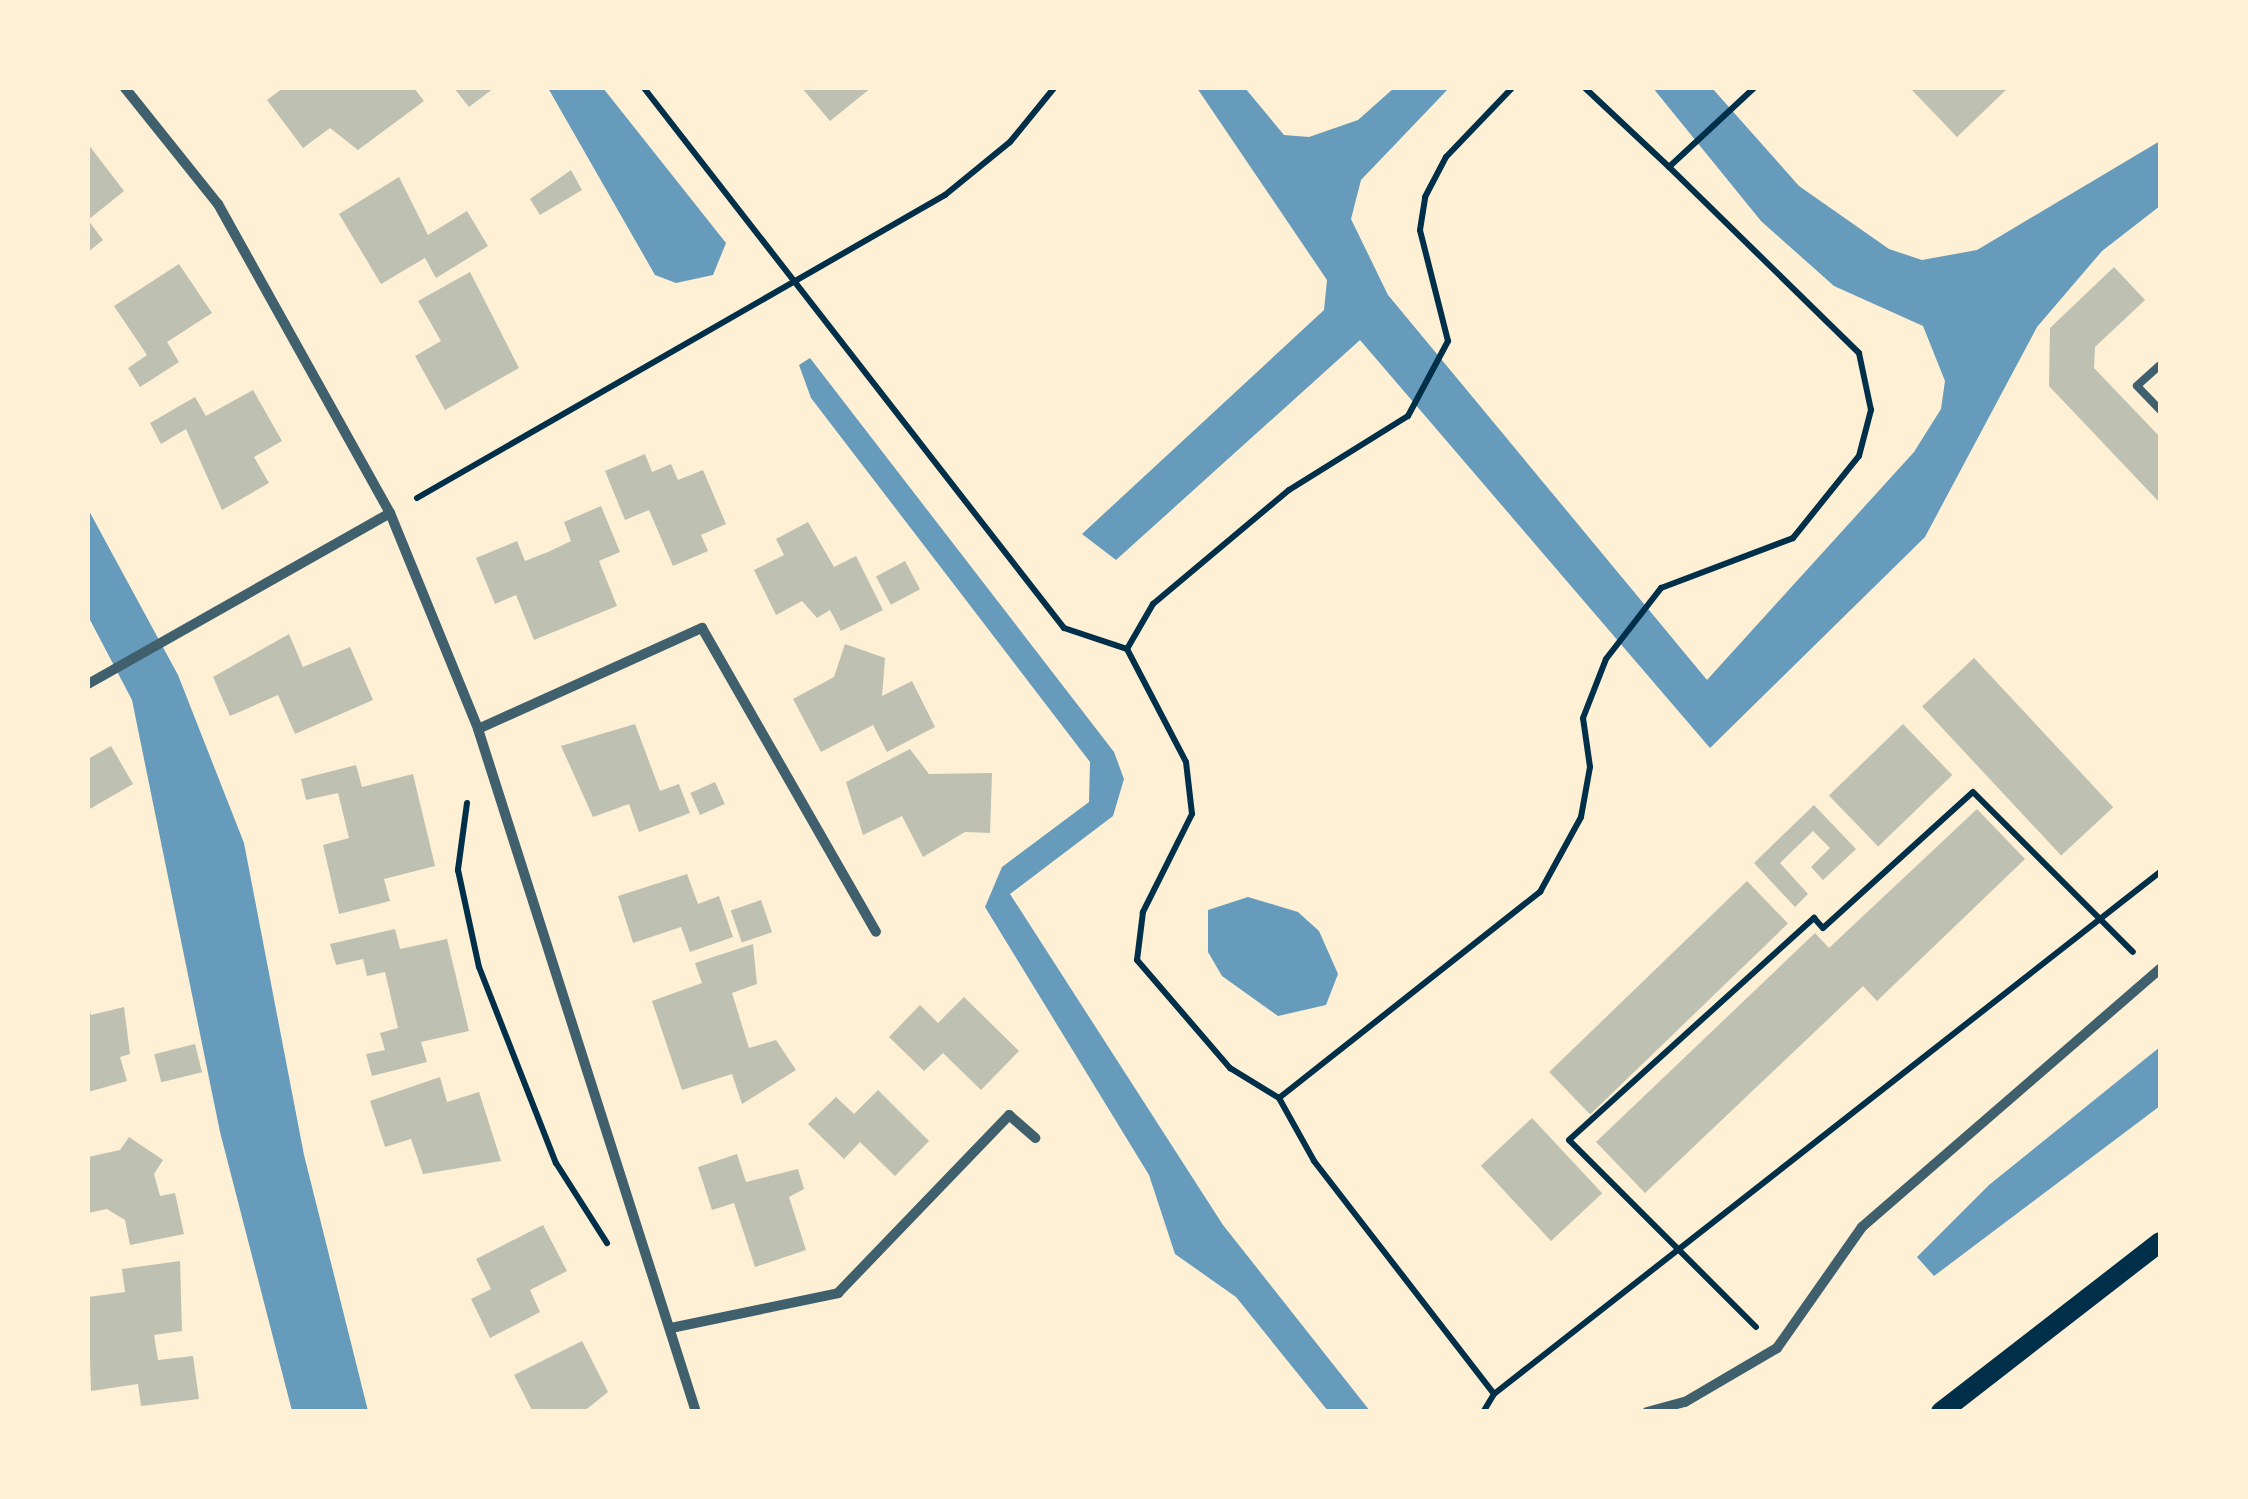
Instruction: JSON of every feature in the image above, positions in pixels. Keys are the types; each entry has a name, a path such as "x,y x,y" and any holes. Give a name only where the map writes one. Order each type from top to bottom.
{"main road":[{"path":"1941,1412 2160,1242"}],"street":[{"path":"125,88 218,204 390,514 478,730 696,1412"},
{"path":"88,684 185,633 390,514"},
{"path":"478,730 702,628 876,932"},
{"path":"1647,1412 1685,1402 1777,1348 1862,1227 2158,972"},
{"path":"671,1328 838,1293 1009,1115 1035,1138"}],"lane":[{"path":"2160,365 2137,386 2160,410"}],"path":[{"path":"644,88 1064,628 1127,649 1186,762 1192,814 1143,912 1136,960 1230,1068 1279,1098 1314,1161 1494,1394"},
{"path":"390,514 946,195 1010,142 1054,88"},
{"path":"1127,649 1153,604 1289,490 1408,416 1448,342 1420,230 1425,197 1446,157 1512,88"},
{"path":"1279,1098 1540,892 1581,817 1590,768 1583,718 1606,659 1661,588 1793,538 1859,456 1871,410 1858,353 1585,88"},
{"path":"1669,167 1753,88"},
{"path":"478,730 458,870 479,967 556,1163 610,1248"},
{"path":"1777,1348 1569,1140 1814,918 1822,928 1973,792 2158,972"},
{"path":"1483,1412 1494,1394 2103,922 2160,872"}],"water":[{"path":"548,88 603,88 726,243 713,275 676,283 655,275"},
{"path":"1197,88 1245,88 1284,135 1309,137 1358,120 1394,88 1449,88 1361,180 1351,219 1388,295 1707,680 1914,452 1941,409 1945,381 1923,326 1834,286 1761,221 1653,88 1712,88 1799,186 1889,249 1922,260 1977,250 2160,141 2160,206 2102,251 2037,327 1925,537 1710,748 1360,340 1116,560 1082,534 1324,310 1327,280"},
{"path":"810,358 1114,752 1124,779 1113,816 1010,894 1223,1225 1370,1411 1328,1411 1236,1297 1175,1254 1149,1175 985,907 1002,867 1089,802 1090,762 811,398 799,365"},
{"path":"88,509 178,675 244,843 304,1155 368,1411 292,1411 220,1132 132,700 88,616"},
{"path":"1248,897 1298,912 1319,931 1338,974 1326,1005 1278,1016 1222,976 1208,952 1208,910"},
{"path":"2160,1047 2160,1106 1934,1276 1917,1257 1989,1185"}],"building":[{"path":"283,88 414,88 424,101 358,150 330,128 303,148 267,100"},
{"path":"454,88 494,88 469,107"},
{"path":"802,88 871,88 830,121"},
{"path":"1910,88 2008,88 1957,137"},
{"path":"88,144 124,191 88,220"},
{"path":"571,170 582,190 540,215 530,199"},
{"path":"399,177 428,235 467,211 488,246 436,278 425,258 381,284 339,214"},
{"path":"88,220 103,240 88,252"},
{"path":"179,264 212,313 167,342 179,362 140,387 128,368 147,355 114,306"},
{"path":"2114,267 2145,300 2095,347 2094,368 2160,437 2160,503 2049,386 2050,328"},
{"path":"470,272 519,368 445,410 415,356 441,341 418,301"},
{"path":"253,390 282,441 254,457 269,483 222,510 186,429 161,444 150,423 195,397 206,416"},
{"path":"645,454 652,472 671,464 678,480 703,470 726,524 701,535 708,551 673,566 649,510 625,520 605,471"},
{"path":"601,506 620,552 599,561 617,606 534,640 516,595 495,604 476,558 517,541 525,561 548,552 571,541 564,522"},
{"path":"808,522 834,567 856,556 883,610 841,631 830,610 817,618 802,601 776,615 754,570 784,555 776,539"},
{"path":"905,561 920,589 891,605 876,576"},
{"path":"289,634 303,667 350,647 373,700 295,734 278,695 230,716 213,677"},
{"path":"845,644 885,658 882,696 912,681 935,727 887,752 873,725 821,752 793,699 834,677"},
{"path":"1974,658 2113,807 2061,856 1922,706"},
{"path":"635,724 660,791 679,784 690,813 639,832 629,804 593,817 561,746"},
{"path":"1903,724 1952,775 1878,847 1829,796"},
{"path":"111,746 133,784 88,810 88,759"},
{"path":"910,749 929,774 992,773 990,833 965,832 923,857 902,816 863,835 846,782"},
{"path":"356,765 362,787 413,774 435,866 384,879 390,901 339,914 323,845 349,838 338,793 306,800 301,779"},
{"path":"715,782 725,804 700,815 690,793"},
{"path":"1814,805 1856,849 1823,880 1811,867 1830,848 1813,831 1780,863 1808,894 1795,907 1754,863"},
{"path":"1977,809 2025,859 1877,1001 1863,986 1645,1193 1596,1142 1815,933 1829,948"},
{"path":"687,874 698,904 719,896 733,937 690,952 681,927 633,943 618,896"},
{"path":"1747,881 1788,923 1590,1114 1549,1072"},
{"path":"761,900 772,932 742,943 731,910"},
{"path":"395,929 400,949 447,939 469,1031 421,1042 427,1062 372,1076 366,1054 385,1050 380,1033 398,1028 385,972 367,976 363,959 336,965 330,944"},
{"path":"753,944 757,984 732,993 749,1048 776,1040 796,1070 742,1104 732,1074 682,1090 652,1001 702,983 695,963"},
{"path":"964,997 1019,1051 981,1090 943,1053 924,1071 889,1037 920,1005 938,1023"},
{"path":"89,1007 91,1015 124,1007 130,1054 120,1057 127,1081 88,1092"},
{"path":"195,1044 202,1072 161,1082 154,1054"},
{"path":"440,1077 447,1102 479,1092 501,1161 423,1174 411,1139 385,1147 370,1101"},
{"path":"878,1090 929,1141 895,1176 860,1142 844,1159 808,1124 836,1097 854,1114"},
{"path":"1532,1118 1602,1193 1551,1241 1481,1166"},
{"path":"129,1137 163,1160 154,1174 160,1196 175,1193 184,1234 130,1245 125,1220 107,1209 88,1213 88,1157 120,1150"},
{"path":"737,1154 746,1182 798,1169 804,1189 789,1197 806,1250 755,1267 734,1203 712,1210 698,1167"},
{"path":"543,1225 567,1271 530,1290 540,1312 490,1338 471,1299 491,1289 476,1259"},
{"path":"180,1261 182,1331 154,1335 158,1360 193,1356 199,1399 141,1406 138,1384 91,1391 88,1297 125,1292 122,1269"},
{"path":"582,1341 608,1392 583,1412 533,1412 514,1375"}]}
